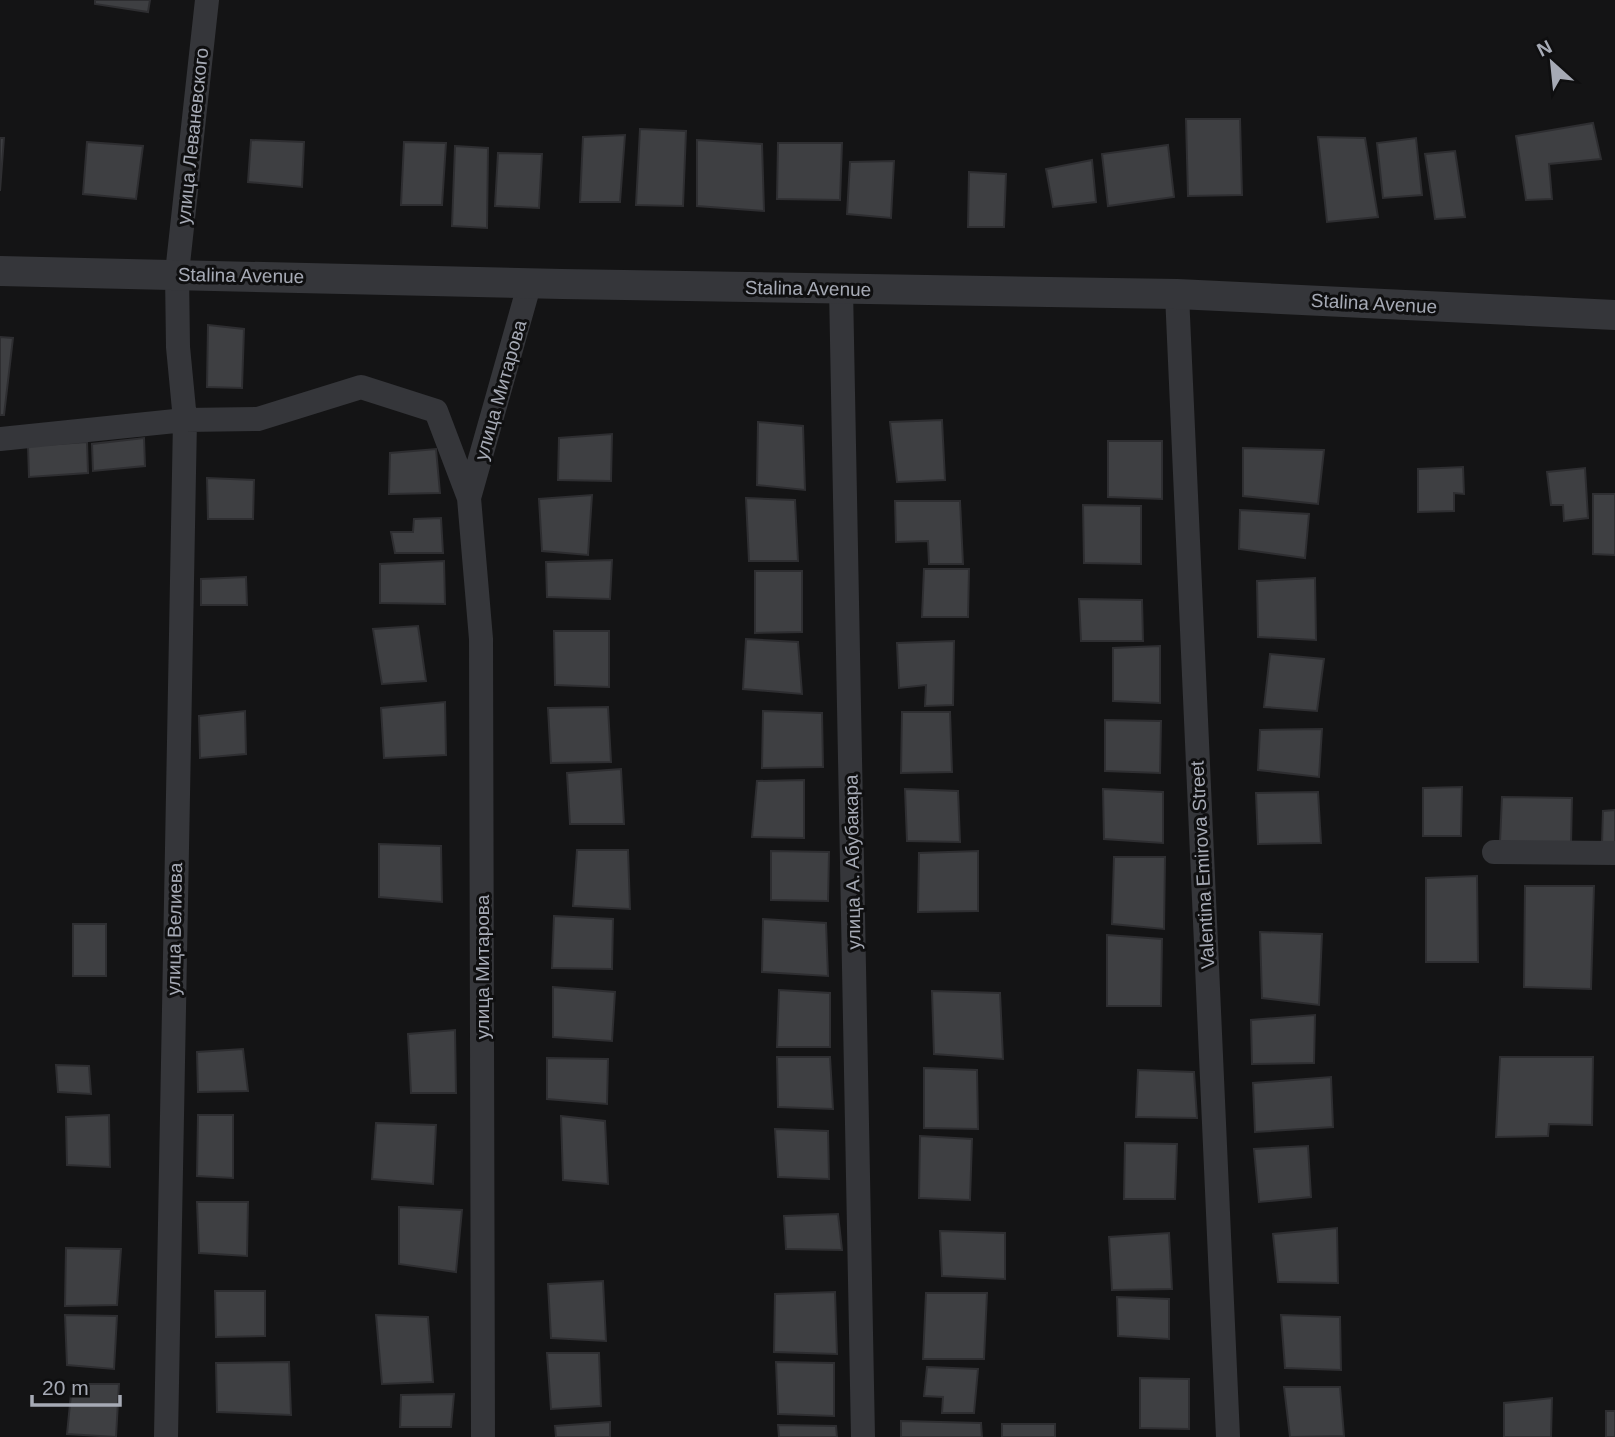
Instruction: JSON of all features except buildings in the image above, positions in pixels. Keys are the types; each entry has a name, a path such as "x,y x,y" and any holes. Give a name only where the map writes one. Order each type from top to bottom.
{"street":[{"name":"улица Леваневского","path":"177,273 207,0"},
{"name":"Stalina Avenue","path":"0,271 1177,294 1615,315"},
{"path":"0,439 185,420 178,347 177,273"},
{"name":"улица Митарова","path":"469,498 530,282"},
{"name":"улица А. Абубакара","path":"841,288 863,1437"},
{"name":"Valentina Emirova Street","path":"1177,294 1227,1437"},
{"name":"улица Митарова","path":"185,420 258,419 361,387 436,411 469,498 481,639 483,1437"},
{"name":"улица Велиева","path":"166,1437 185,420"},
{"path":"1494,852 1615,853"}]}
